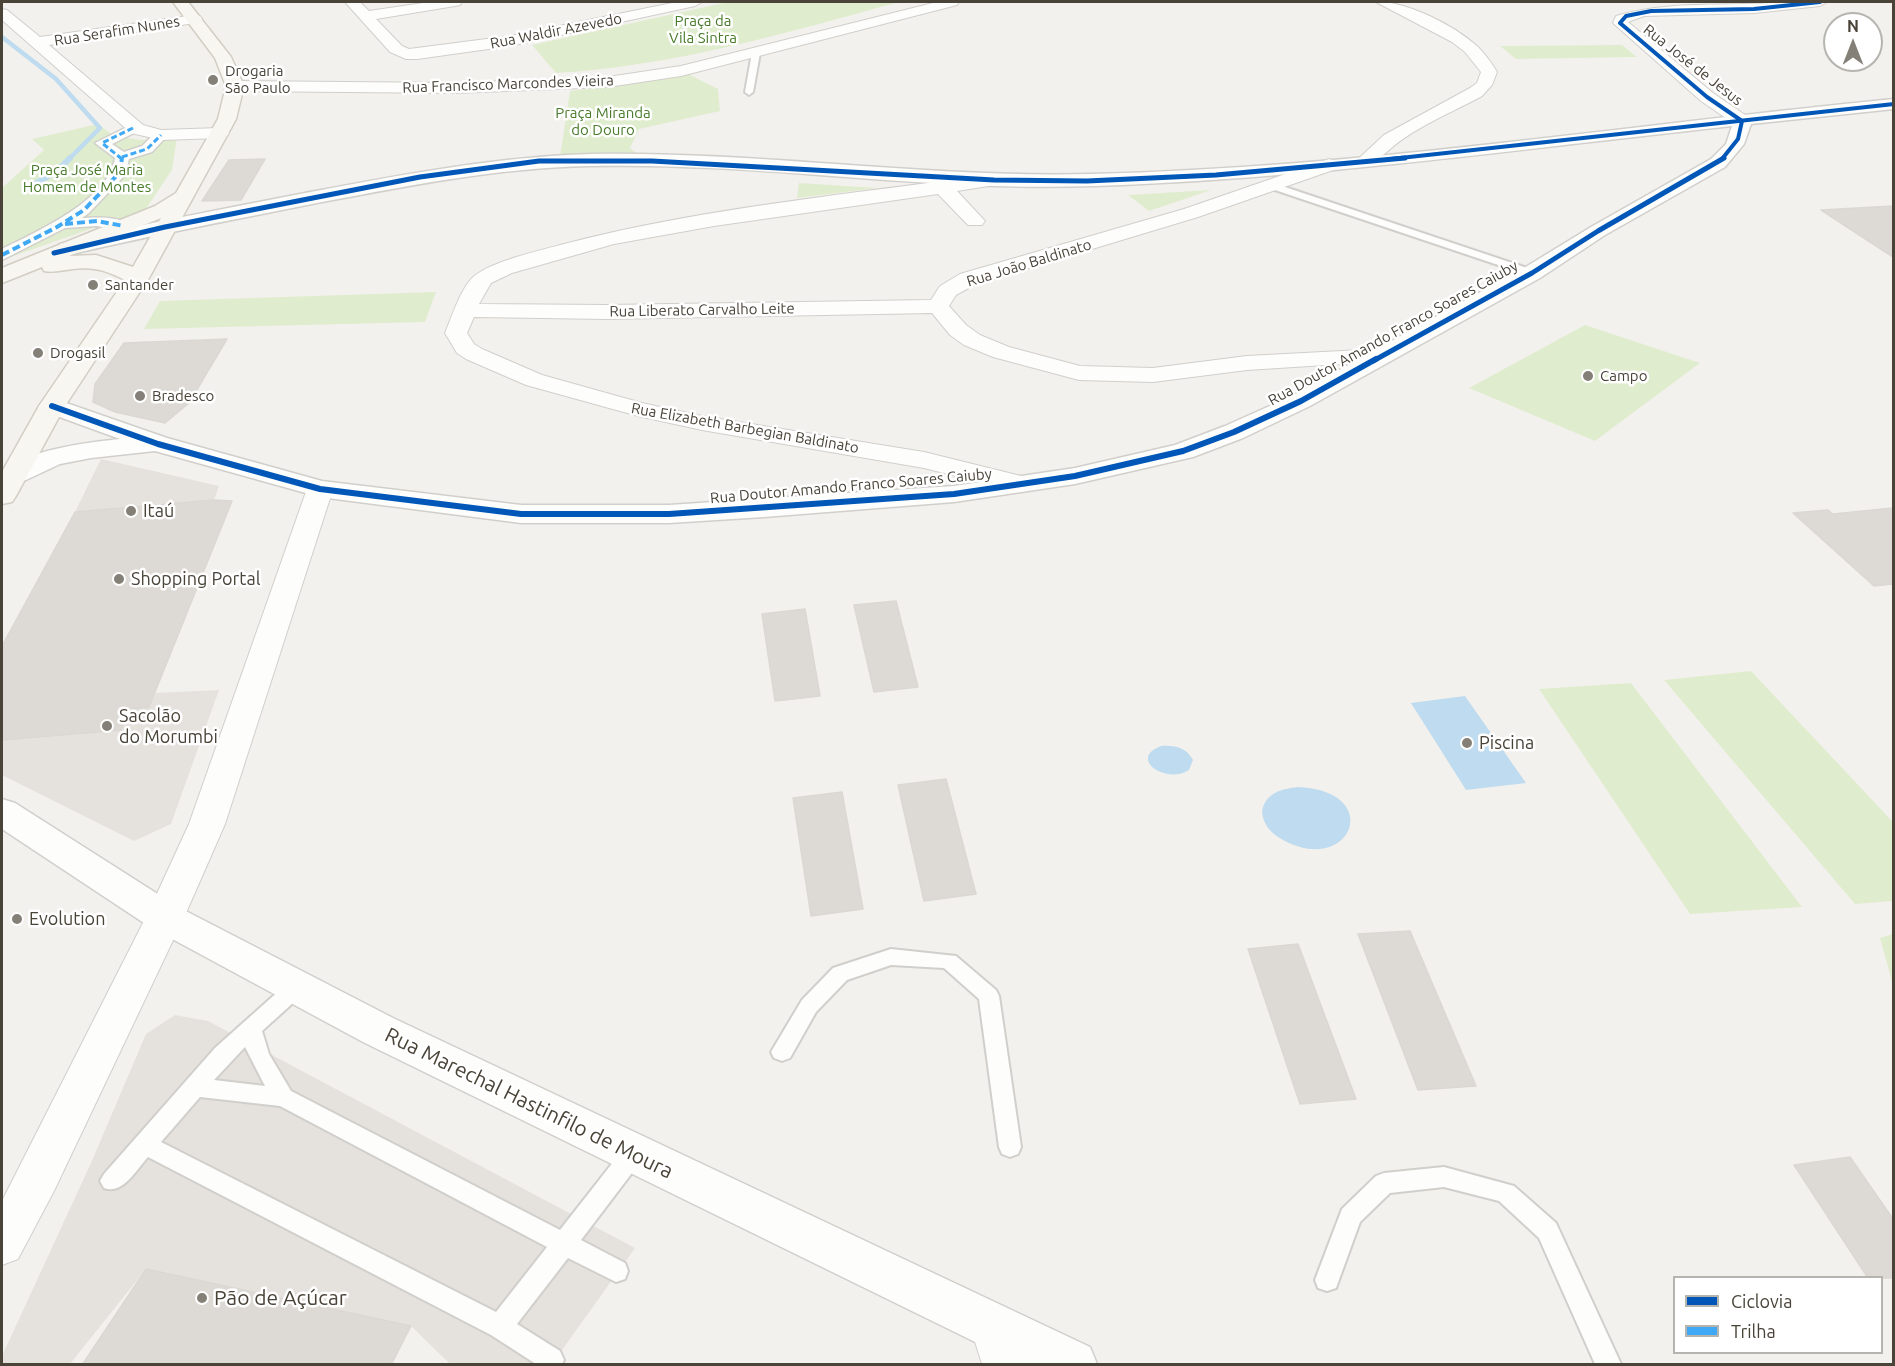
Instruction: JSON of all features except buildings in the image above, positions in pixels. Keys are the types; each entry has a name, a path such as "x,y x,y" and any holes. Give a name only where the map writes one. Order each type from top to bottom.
{"main road":[{"path":"9,485 52,406 138,278 220,133 232,105 235,86 223,57 190,7"},
{"path":"2,277 54,253 162,210 184,196"},
{"path":"2,277 72,261 92,260 115,265 138,278"}],"street":[{"path":"352,2 366,16 454,2"},
{"name":"Rua Waldir Azevedo","path":"366,16 396,49 406,54 417,54 519,40 695,2"},
{"name":"Rua Francisco Marcondes Vieira","path":"235,86 456,88 608,82 681,71 952,2"},
{"path":"1364,162 1390,139 1476,92 1484,85 1489,72 1476,52 1461,41 1383,2"},
{"name":"Rua José de Jesus","path":"1742,121 1707,97 1634,36 1620,23 1621,19 1642,12 1754,9 1820,2"},
{"name":"Rua Serafim Nunes","path":"39,42 190,7"},
{"path":"2,13 39,42 135,127 160,135 220,133"},
{"path":"54,253 165,227 420,177 539,162 652,161 994,180 1087,181 1216,175 1364,162 1893,104"},
{"name":"Rua Doutor Amando Franco Soares Caiuby","path":"52,406 158,444 320,489 521,514 669,514 954,494 1075,476 1183,451 1234,432 1301,401 1532,273 1598,231 1718,163 1729,154 1742,131 1742,121"},
{"path":"122,157 102,143 135,127"},
{"path":"122,157 147,149 160,135"},
{"path":"2,255 84,210 120,172 122,157"},
{"name":"Rua João Baldinato","path":"938,306 948,291 969,279 1191,213 1329,165"},
{"name":"Rua Elizabeth Barbegian Baldinato","path":"994,180 714,220 580,246 505,269 483,279 471,297 456,333 465,348 534,380 600,399 691,421 924,460 1020,484"},
{"path":"943,188 975,221"},
{"path":"62,224 97,220 124,226"},
{"path":"938,306 958,330 972,340 1001,352 1079,373 1154,375 1247,363 1380,356"},
{"name":"Rua Liberato Carvalho Leite","path":"466,310 607,312 938,306"},
{"name":"Rua Doutor Amando Franco Soares Caiuby","path":"9,485 52,458 91,450 158,444"},
{"path":"2,1244 38,1177 207,824 320,489"},
{"name":"Rua Marechal Hastinfilo de Moura","path":"2,812 164,917 378,1030 633,1154 1001,1347 1072,1365"}],"lane":[{"path":"749,92 756,53"},
{"path":"1273,186 1532,273"},
{"path":"782,1052 809,1006 840,974 891,957 949,961 988,996 1010,1147"},
{"path":"112,1181 223,1054 297,987"},
{"path":"251,1030 259,1056 283,1097"},
{"path":"194,1088 283,1097 616,1271"},
{"path":"145,1145 500,1327 551,1360"},
{"path":"500,1327 633,1154"},
{"path":"1327,1280 1350,1216 1384,1183 1444,1177 1506,1193 1548,1231 1608,1365"}],"green space":[{"name":"Praça da Vila Sintra","path":"728,2 899,2 687,56 600,69 556,73 532,45"},
{"path":"1622,45 1637,57 1516,59 1500,46"},
{"name":"Praça Miranda do Douro","path":"686,73 718,89 720,111 639,129 630,148 641,157 560,157 570,91 627,84"},
{"name":"Praça José Maria Homem de Montes","path":"98,124 114,136 141,140 177,137 172,170 145,210 2,260 2,188 44,150 32,139"},
{"path":"799,183 877,188 797,198"},
{"path":"1211,190 1149,211 1128,195"},
{"path":"436,292 425,322 144,329 160,301"},
{"name":"Campo","path":"1585,325 1700,363 1595,441 1469,388"},
{"path":"1751,671 1893,822 1893,901 1855,904 1664,680"},
{"path":"1631,683 1802,907 1690,914 1539,689"},
{"path":"1894,934 1893,985 1880,938"}],"shaded area":[{"path":"101,459 219,486 214,500 75,512"},
{"path":"219,690 171,824 134,841 2,775 2,740 121,730 130,709 149,707 155,693"},
{"path":"175,1015 208,1021 635,1248 552,1364 450,1364 411,1326 146,1269 70,1364 2,1364 2,1356 91,1163 146,1034"}],"water":[{"name":"Piscina","path":"1465,696 1526,783 1466,790 1411,703"},
{"path":"1161,746 1175,747 1187,752 1193,760 1189,770 1180,774 1170,774 1154,768 1149,763 1148,757 1152,751"},
{"path":"1298,787 1325,792 1342,802 1350,815 1349,829 1341,841 1326,848 1307,849 1283,840 1269,829 1262,812 1266,800 1275,793"}],"waterway":[{"path":"2,37 56,79 100,128 57,171 33,185"}],"marked path":[{"path":"2,255 57,227 84,210 120,172 122,157 102,143 135,127"},
{"path":"122,157 147,149 161,135"},
{"path":"65,224 97,221 124,226"}],"cycle path":[{"path":"52,406 158,444 320,489 521,514 669,514 764,508 954,494 1075,476 1183,451 1234,432 1301,401 1532,273 1598,231 1718,163 1735,144 1742,121 1707,97 1624,28 1620,23 1626,16 1651,11 1754,9 1820,2"},
{"path":"54,253 165,227 420,177 539,161 652,161 994,180 1087,181 1216,175 1364,162 1894,104"}],"place":[{"name":"Drogaria São Paulo","path":"213,80"},
{"name":"Santander","path":"93,285"},
{"name":"Drogasil","path":"38,353"},
{"name":"Campo","path":"1588,376"},
{"name":"Bradesco","path":"140,396"},
{"name":"Itaú","path":"131,511"},
{"name":"Shopping Portal","path":"119,579"},
{"name":"Sacolão do Morumbi","path":"107,726"},
{"name":"Piscina","path":"1467,743"},
{"name":"Evolution","path":"17,919"},
{"name":"Pão de Açúcar","path":"202,1298"}]}
